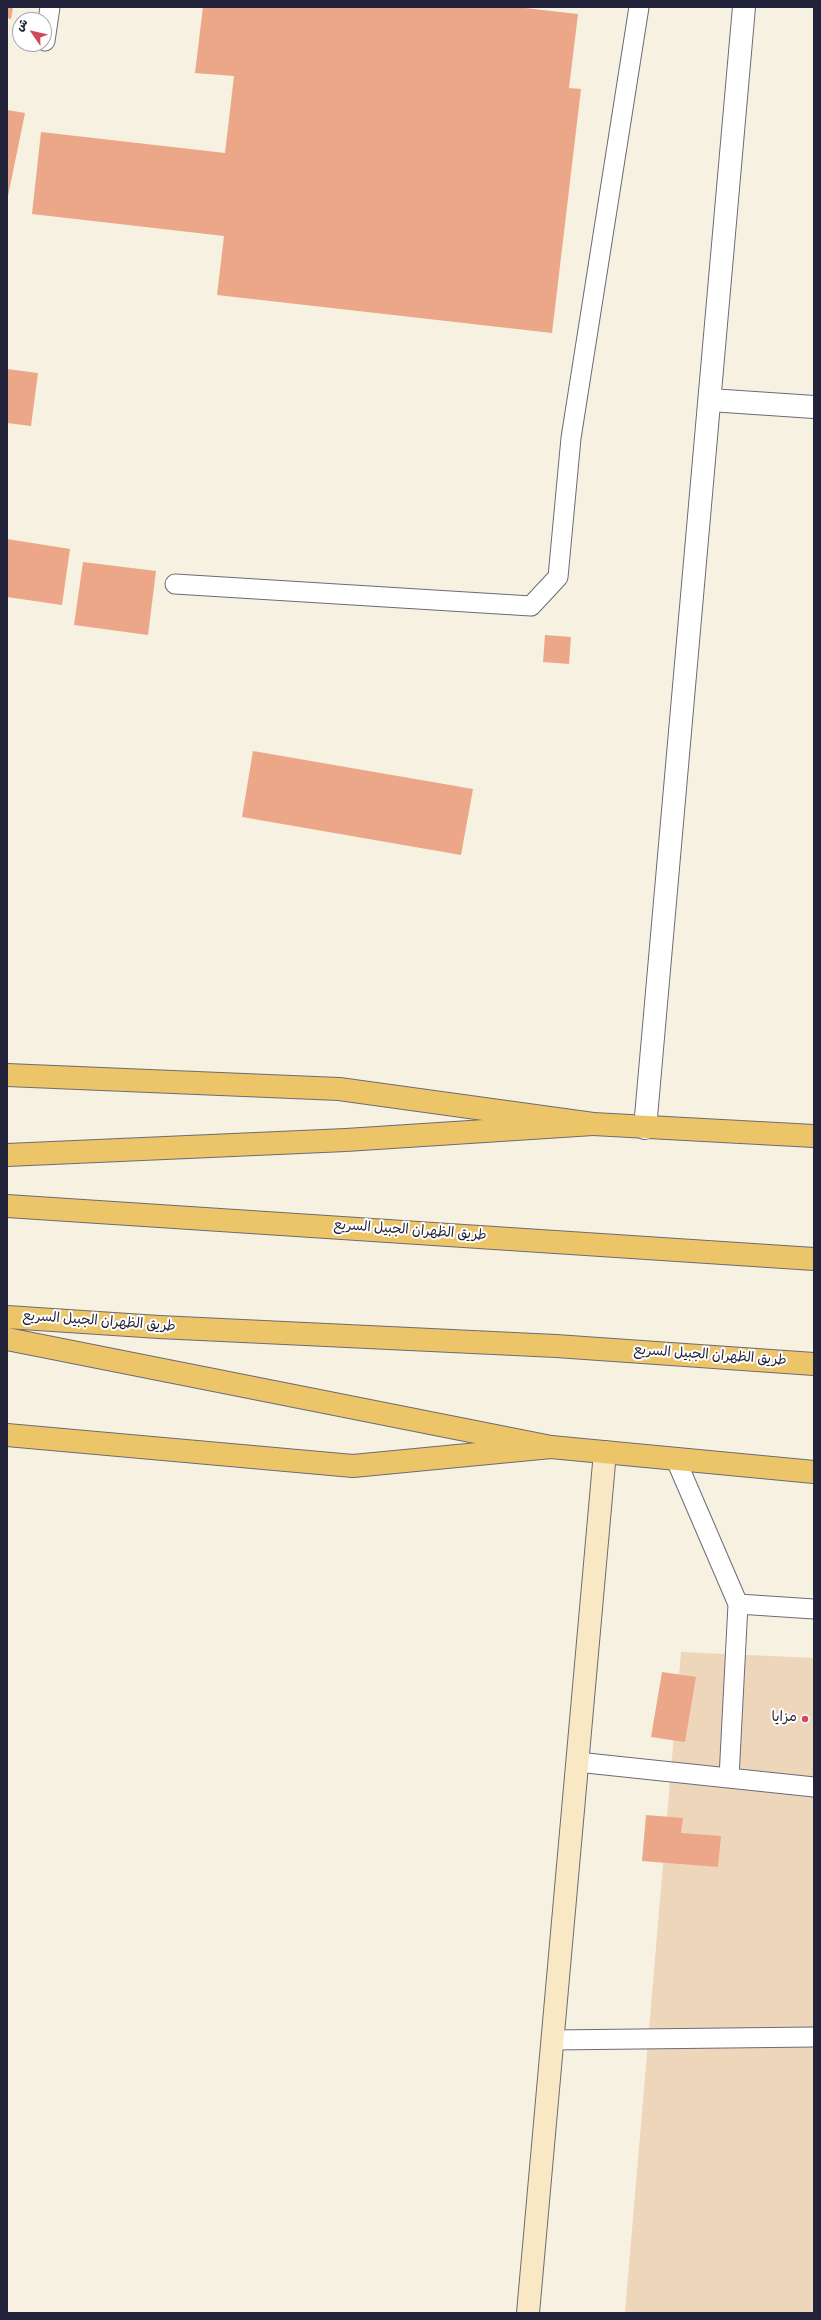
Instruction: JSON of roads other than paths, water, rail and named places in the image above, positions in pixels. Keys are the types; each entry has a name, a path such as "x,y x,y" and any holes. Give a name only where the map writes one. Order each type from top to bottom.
{"main road":[{"path":"7,1074 339,1089 593,1124 814,1136"},
{"path":"7,1155 346,1140 593,1124"},
{"name":"طريق الظهران الجبيل السريع","path":"7,1206 814,1259"},
{"name":"طريق الظهران الجبيل السريع","path":"7,1317 159,1327 556,1346 814,1364"},
{"path":"7,1339 551,1447 814,1472"},
{"path":"7,1435 353,1466 551,1447"}],"street":[{"path":"645,1128 744,7"},
{"path":"710,400 814,407"},
{"path":"528,2313 605,1452"}],"lane":[{"path":"175,584 531,606 558,577 572,438 639,7"},
{"path":"676,1460 738,1604 729,1778"},
{"path":"738,1604 814,1608"},
{"path":"577,1762 814,1787"},
{"path":"552,2040 814,2037"}],"place":[{"name":"مزايا","path":"805,1719"}]}
